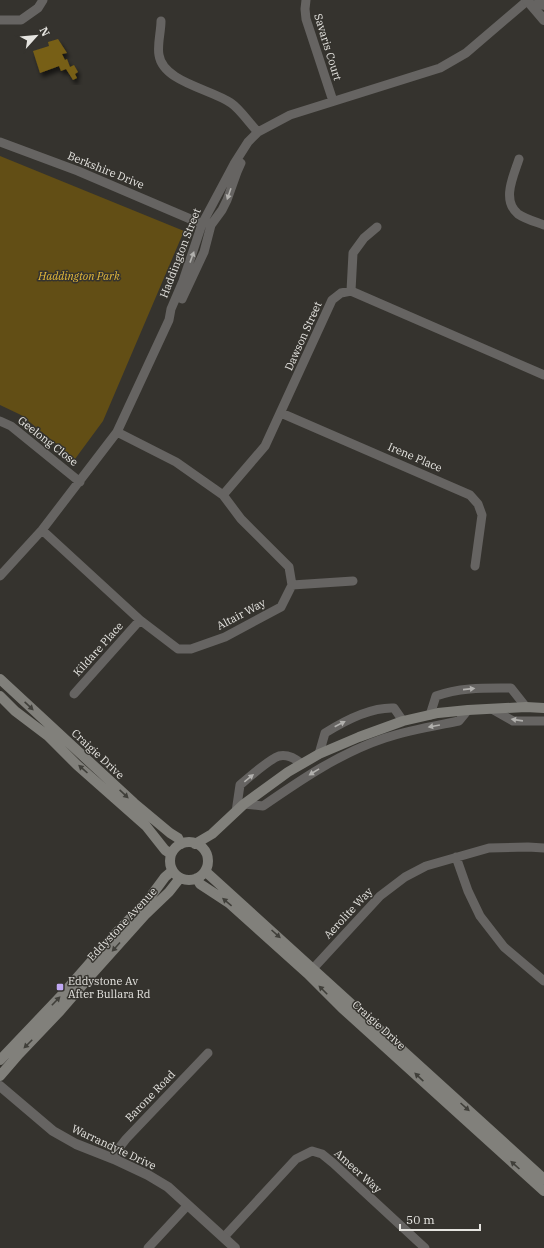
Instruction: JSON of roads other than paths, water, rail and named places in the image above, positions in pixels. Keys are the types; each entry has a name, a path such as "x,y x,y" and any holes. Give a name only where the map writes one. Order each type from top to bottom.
{"main road":[{"name":"Craigie Drive","path":"0,679 134,803 178,838 181,844"},
{"name":"Craigie Drive","path":"0,696 16,711 48,736 77,765 146,826 165,850 171,854"},
{"path":"195,844 212,834 244,804 288,772 320,754 359,736 403,721 430,715 468,710 526,707 544,708"},
{"path":"207,860 204,850 195,844 187,842 175,848 171,854 170,864 172,871 180,878 190,880 197,878 205,871 212,834"},
{"name":"Eddystone Avenue","path":"0,1060 60,997 117,932 148,900 165,877 172,871"},
{"name":"Craigie Drive","path":"205,871 311,972 342,1008 544,1191"},
{"name":"Eddystone Avenue","path":"0,1076 145,915 170,892 180,878"},
{"name":"Craigie Drive","path":"197,878 200,884 229,903 311,972 544,1179"}],"street":[{"path":"0,20 21,20 38,8 43,0"},
{"name":"Savaris Court","path":"306,0 306,19 333,100"},
{"path":"527,0 544,20"},
{"name":"Haddington Street","path":"0,576 42,530 117,432 169,320 171,309 185,275 202,224 234,164 248,142 258,132 290,115 333,100 440,68 466,53 527,0"},
{"path":"539,0 544,5"},
{"path":"162,21 158,54 162,66 171,75 232,103 258,132"},
{"path":"169,320 174,316 196,270 204,252 211,225 222,210 245,154 270,125"},
{"name":"Berkshire Drive","path":"0,142 78,171 202,224"},
{"path":"519,159 509,190 510,205 518,214 544,225"},
{"path":"377,227 364,238 353,253 351,291 544,374"},
{"name":"Dawson Street","path":"224,495 265,446 332,300 341,293 351,291"},
{"name":"Irene Place","path":"281,413 470,495 478,504 482,515 475,566"},
{"name":"Geelong Close","path":"0,421 11,426 80,482"},
{"path":"117,432 176,462 224,495 241,519 289,567 292,585 353,581"},
{"name":"Altair Way","path":"42,530 140,620 178,649 191,650 225,637 281,607 292,585"},
{"name":"Kildare Place","path":"74,694 140,620"},
{"path":"430,715 436,696 449,691 480,688 511,688 526,707"},
{"path":"320,754 325,733 340,723 384,708 394,708 403,721"},
{"path":"492,709 513,721 544,722"},
{"path":"244,804 263,806 327,763 384,738 420,728 459,721 468,710"},
{"path":"236,812 240,785 264,765 279,756 293,757 302,764"},
{"name":"Aerolite Way","path":"311,972 380,896 405,877 426,866 489,848 544,848"},
{"path":"456,857 468,891 480,916 504,946 544,982"},
{"name":"Barone Road","path":"114,1159 126,1139 208,1053"},
{"name":"Warrandyte Drive","path":"0,1086 53,1132 76,1144 114,1159 148,1175 168,1187 187,1206 235,1248"},
{"name":"Ameer Way","path":"224,1238 296,1159 312,1151 322,1154 333,1163 425,1248"},
{"path":"148,1248 187,1206"}],"place":[{"name":"Eddystone Av After Bullara Rd","path":"60,987"}],"park label":[{"name":"Haddington Park","path":"79,276"}]}
